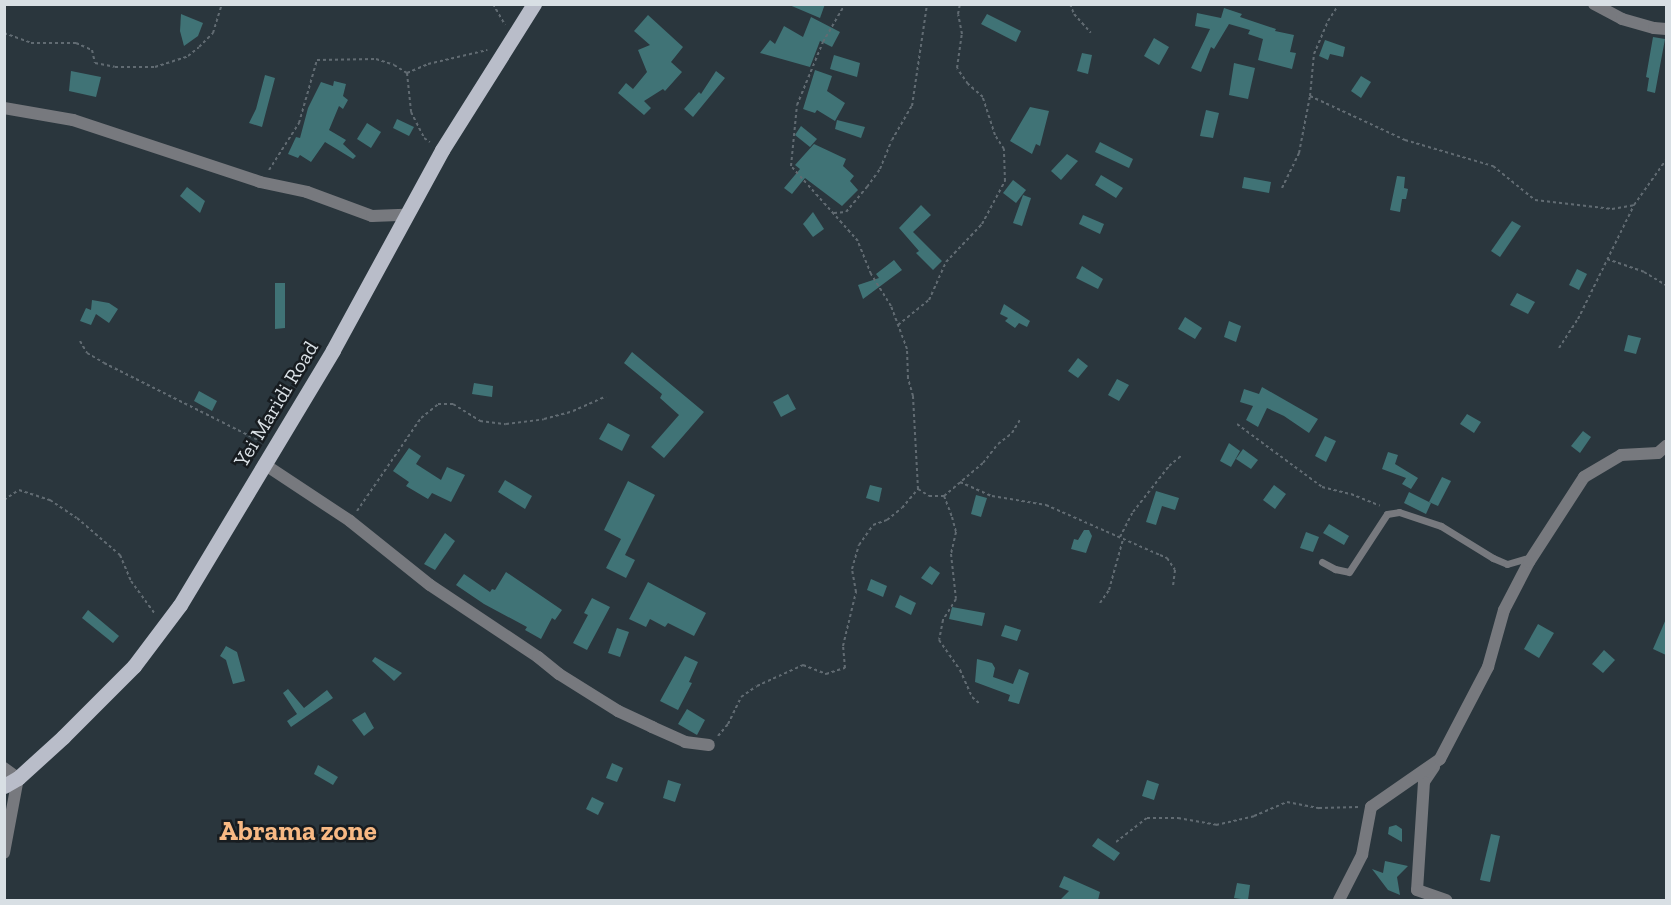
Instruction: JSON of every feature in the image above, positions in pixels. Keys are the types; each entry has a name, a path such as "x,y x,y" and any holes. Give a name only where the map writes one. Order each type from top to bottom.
{"main road":[{"name":"Yei Maridi Road","path":"11,782 134,666 180,605 333,350 442,150 534,4"}],"street":[{"path":"1594,4 1622,19 1666,29"},
{"path":"4,108 73,120 260,182 307,192 372,216 405,215"},
{"path":"1446,900 1417,890 1424,782 1440,759 1488,667 1504,610 1533,556 1584,477 1621,455 1659,453 1666,446"},
{"path":"264,464 350,520 430,585 618,711 685,742 709,746"},
{"path":"1340,900 1362,855 1371,807 1440,759"},
{"path":"4,768 11,782 4,853"}],"lane":[{"path":"1322,562 1335,569 1349,572 1388,514 1397,512 1441,526 1492,558 1507,564 1533,556"}],"path":[{"path":"4,33 31,43 76,43 92,50 95,63 114,67 155,67 188,56 199,47 213,33 222,4"},
{"path":"493,4 507,30 515,34"},
{"path":"709,746 728,724 741,697 757,686 803,664 826,674 844,669 843,646 856,592 852,569 859,545 873,525 887,520 902,508 918,489 913,396 908,378 907,348 891,306 871,274 858,241 791,165 797,105 823,42 845,4"},
{"path":"833,213 846,212 867,187 880,169 892,140 912,105 927,4"},
{"path":"898,325 929,300 946,262 982,224 1005,181 1004,149 995,135 983,97 968,84 957,68 962,34 958,14 960,4"},
{"path":"1070,4 1074,14 1091,33"},
{"path":"1282,188 1299,153 1310,96 1314,54 1328,21 1339,4"},
{"path":"407,73 428,64 485,49 501,56"},
{"path":"260,182 280,157 299,123 317,60 376,59 394,65 407,73"},
{"path":"407,73 411,112 424,138 442,150"},
{"path":"1310,96 1405,140 1493,166 1535,200 1612,209 1634,205"},
{"path":"1559,348 1578,319 1634,205 1666,160"},
{"path":"1607,259 1644,272 1666,285"},
{"path":"80,341 87,353 130,378 273,447"},
{"path":"350,520 421,418 438,404 453,404 480,421 506,424 544,419 573,411 606,396"},
{"path":"918,489 928,496 944,496 983,463 998,444 1012,433 1021,418"},
{"path":"1237,424 1322,487 1351,494 1397,512"},
{"path":"1100,603 1109,590 1122,537 1133,512 1169,466 1182,455"},
{"path":"960,482 992,496 1046,505 1167,558 1175,570 1173,587"},
{"path":"4,500 19,490 50,500 77,518 120,555 131,581 164,626"},
{"path":"944,496 956,532 951,554 956,599 943,620 939,640 960,670 972,697 980,704"},
{"path":"1116,842 1147,818 1178,818 1216,825 1254,816 1287,802 1320,808 1371,807"}],"building":[{"path":"787,4 825,4 820,18"},
{"path":"1224,8 1242,14 1240,17 1276,29 1275,31 1294,35 1290,52 1296,53 1292,69 1258,60 1263,39 1248,34 1250,30 1229,24 1214,49 1211,47 1201,72 1191,68 1210,29 1195,26 1197,13 1221,18"},
{"path":"181,14 203,23 198,36 184,46 180,31"},
{"path":"987,14 1021,31 1016,42 981,24"},
{"path":"648,15 683,47 671,62 682,72 665,91 663,89 644,101 651,108 644,115 618,93 626,83 633,89 647,72 638,50 650,45 634,31"},
{"path":"811,17 840,32 832,47 820,41 810,67 760,53 770,40 775,44 784,26 803,37"},
{"path":"1653,37 1665,39 1655,93 1647,91 1649,78 1646,77"},
{"path":"1154,38 1169,47 1159,65 1144,56"},
{"path":"1325,40 1345,47 1343,57 1330,54 1328,60 1319,56"},
{"path":"1082,53 1092,55 1088,74 1077,71"},
{"path":"834,55 860,63 857,77 830,69"},
{"path":"1234,63 1255,68 1248,99 1229,95"},
{"path":"815,70 832,76 827,91 845,103 835,121 817,110 815,113 803,109"},
{"path":"71,71 101,77 96,97 69,91"},
{"path":"716,71 725,78 693,117 684,109 699,92 701,94"},
{"path":"265,75 275,78 262,127 249,123 256,109"},
{"path":"1361,76 1371,82 1361,98 1351,91"},
{"path":"334,81 346,84 343,96 348,100 343,109 339,106 329,130 346,140 343,144 356,156 353,159 325,142 311,162 300,155 298,158 288,154 296,137 300,138 308,108 321,82 333,86"},
{"path":"1030,107 1049,111 1040,146 1036,144 1032,154 1010,141"},
{"path":"1206,110 1219,113 1213,138 1200,136"},
{"path":"397,119 414,127 409,136 393,128"},
{"path":"837,120 865,127 861,138 835,129"},
{"path":"367,123 381,132 371,148 357,139"},
{"path":"801,126 817,139 810,147 795,135"},
{"path":"1100,142 1133,159 1129,168 1095,152"},
{"path":"814,144 846,159 843,166 854,176 850,181 858,190 842,206 805,178 792,194 784,188 800,169 795,165"},
{"path":"1067,154 1078,161 1061,180 1051,171"},
{"path":"1101,175 1123,188 1116,198 1095,185"},
{"path":"1397,176 1405,177 1404,188 1408,189 1406,199 1402,199 1400,212 1390,210"},
{"path":"1244,177 1271,182 1269,193 1242,188"},
{"path":"1013,180 1026,190 1016,203 1003,193"},
{"path":"187,187 205,201 200,213 180,196"},
{"path":"1023,195 1031,198 1022,226 1013,223"},
{"path":"921,205 931,215 913,232 942,261 933,270 916,253 919,251 899,228"},
{"path":"813,212 824,229 813,237 803,224"},
{"path":"1083,215 1104,224 1100,234 1079,224"},
{"path":"1512,221 1521,226 1500,257 1491,251"},
{"path":"894,260 902,270 863,299 858,285 879,278 876,274"},
{"path":"1082,266 1103,279 1098,289 1076,278"},
{"path":"1577,269 1587,274 1579,290 1569,285"},
{"path":"275,283 285,283 285,328 275,329"},
{"path":"1517,293 1535,302 1528,314 1510,305"},
{"path":"92,300 109,303 118,309 109,323 96,314 91,325 80,321 86,308 91,310"},
{"path":"1004,304 1030,321 1027,327 1019,323 1015,328 1005,321 1008,318 1000,314"},
{"path":"1185,317 1202,328 1195,339 1178,329"},
{"path":"1229,321 1241,326 1236,342 1224,337"},
{"path":"1628,335 1641,338 1636,354 1624,351"},
{"path":"632,352 704,412 664,458 651,447 679,415 660,398 662,394 624,363"},
{"path":"1078,358 1088,366 1078,378 1068,371"},
{"path":"1117,379 1129,385 1119,401 1108,395"},
{"path":"474,383 493,386 492,397 472,394"},
{"path":"1262,387 1318,419 1309,433 1284,416 1267,408 1258,427 1246,420 1253,406 1240,402 1244,389 1259,394"},
{"path":"199,391 217,401 212,411 194,401"},
{"path":"788,394 796,409 781,417 773,402"},
{"path":"1467,414 1481,422 1474,433 1460,424"},
{"path":"608,423 630,435 622,451 599,439"},
{"path":"1583,431 1591,437 1580,453 1571,446"},
{"path":"1325,436 1336,441 1326,462 1315,456"},
{"path":"1229,443 1240,451 1231,467 1220,461"},
{"path":"409,448 421,456 416,464 441,480 447,467 465,475 451,502 432,493 428,499 406,486 409,482 393,471"},
{"path":"1243,449 1258,460 1251,469 1236,459"},
{"path":"1388,452 1398,455 1395,464 1418,478 1411,489 1402,484 1406,478 1382,469"},
{"path":"1442,477 1451,481 1438,506 1429,502"},
{"path":"505,480 532,496 525,509 498,492"},
{"path":"628,481 655,495 625,555 635,560 626,578 606,568 621,539 604,530"},
{"path":"870,485 882,488 879,502 866,498"},
{"path":"1274,485 1286,494 1275,509 1263,500"},
{"path":"1156,491 1179,498 1175,510 1162,506 1156,525 1146,522"},
{"path":"1409,492 1431,503 1426,514 1404,503"},
{"path":"976,495 987,498 981,517 971,514"},
{"path":"1329,524 1349,536 1344,545 1323,533"},
{"path":"1084,530 1089,530 1092,536 1086,553 1071,549 1074,539 1078,540"},
{"path":"1306,532 1319,537 1313,552 1300,548"},
{"path":"445,533 455,541 435,570 424,564"},
{"path":"930,566 940,573 932,585 921,578"},
{"path":"506,572 562,610 555,620 552,618 541,639 525,630 527,627 484,604 456,585 464,574 490,592 492,589 495,590"},
{"path":"871,579 887,586 883,597 867,590"},
{"path":"648,582 706,613 694,636 668,623 665,627 650,619 646,627 629,619"},
{"path":"900,595 916,603 911,615 895,607"},
{"path":"592,598 610,607 587,650 573,643 588,615 584,613"},
{"path":"952,607 985,613 982,626 949,619"},
{"path":"88,610 119,636 113,643 82,618"},
{"path":"1666,619 1666,655 1653,649"},
{"path":"1538,624 1554,633 1539,658 1524,649"},
{"path":"1005,625 1021,630 1017,641 1001,636"},
{"path":"617,628 629,632 620,657 608,653"},
{"path":"226,646 237,652 245,681 233,684 226,660 220,656"},
{"path":"1604,650 1615,660 1603,673 1592,664"},
{"path":"685,656 698,662 689,682 692,683 678,710 660,701"},
{"path":"375,657 402,673 394,681 372,661"},
{"path":"977,659 992,663 995,668 993,677 1013,684 1019,669 1029,673 1019,704 1008,701 1010,695 975,682"},
{"path":"288,689 304,708 327,690 333,698 291,727 287,721 297,714 283,693"},
{"path":"687,709 705,720 697,735 678,724"},
{"path":"365,712 374,728 364,736 352,720"},
{"path":"612,763 623,768 617,782 606,778"},
{"path":"318,765 338,777 333,785 314,774"},
{"path":"668,780 681,784 675,802 663,798"},
{"path":"1147,780 1159,784 1154,800 1142,796"},
{"path":"592,797 604,803 598,815 586,809"},
{"path":"1396,825 1402,829 1402,842 1388,834 1389,827"},
{"path":"1491,834 1500,836 1490,882 1480,880"},
{"path":"1098,838 1120,853 1114,861 1092,846"},
{"path":"1385,861 1408,866 1397,877 1400,895 1388,890 1372,869 1383,873"},
{"path":"1064,876 1100,892 1098,900 1060,900 1069,891 1059,887"},
{"path":"1237,883 1250,885 1248,900 1234,898"}],"district":[{"name":"Abrama zone","path":"298,832"}]}
